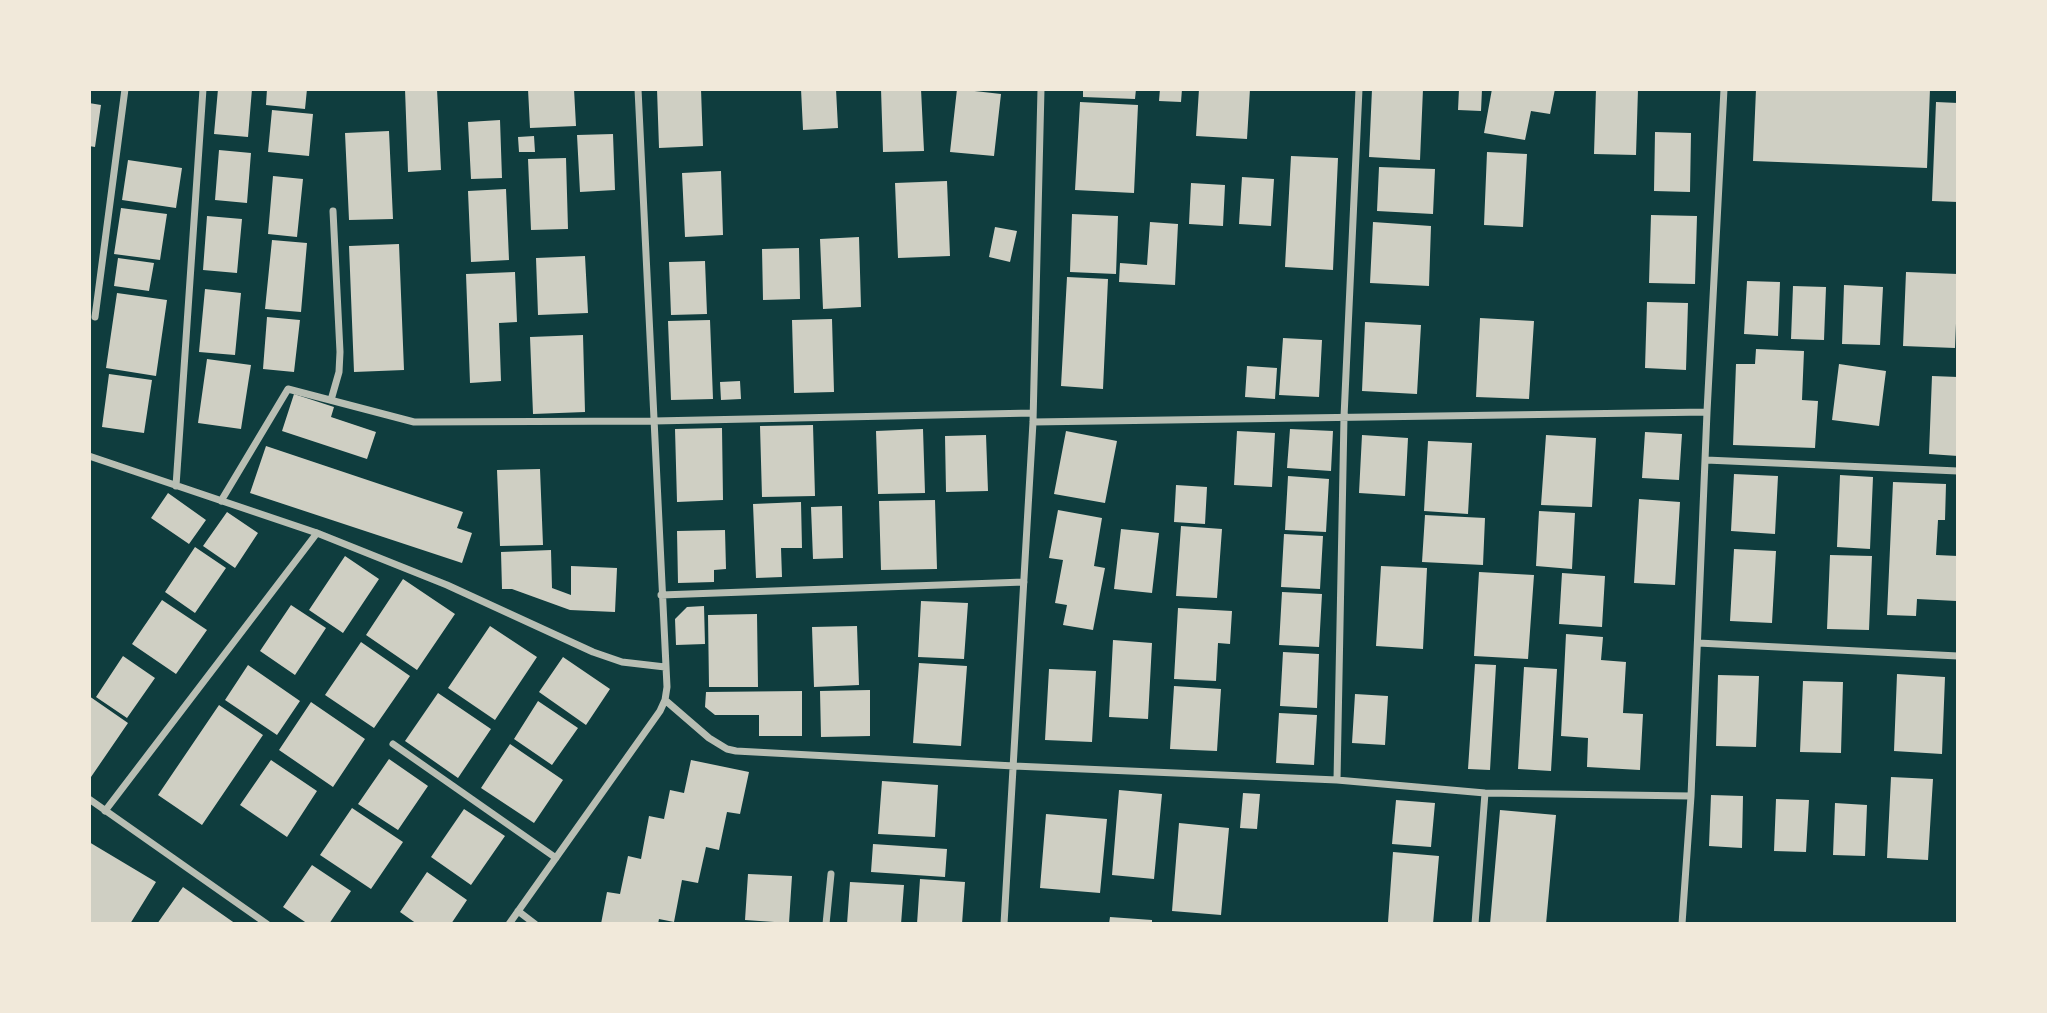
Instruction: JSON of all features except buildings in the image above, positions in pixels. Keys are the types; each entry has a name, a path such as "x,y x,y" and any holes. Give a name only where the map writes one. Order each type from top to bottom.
{"street":[{"path":"95,317 125,89"},
{"path":"176,486 203,89"},
{"path":"509,924 660,711 665,700 667,687 638,89"},
{"path":"1004,924 1033,422 1041,89"},
{"path":"1337,780 1343,416 1359,89"},
{"path":"1682,924 1691,796 1724,89"},
{"path":"331,400 339,372 340,352 333,211"},
{"path":"221,501 288,389 414,422 654,421 1033,413"},
{"path":"1033,422 1707,412"},
{"path":"89,456 317,533 447,584 593,652 622,662 665,667"},
{"path":"1706,460 1958,471"},
{"path":"105,811 317,533"},
{"path":"662,595 1024,582"},
{"path":"1698,643 1958,656"},
{"path":"665,700 715,742 736,751 1337,780 1485,793 1691,796"},
{"path":"393,744 556,858"},
{"path":"1475,924 1485,793"},
{"path":"89,799 267,924"},
{"path":"826,924 831,874"},
{"path":"519,911 535,924"}]}
